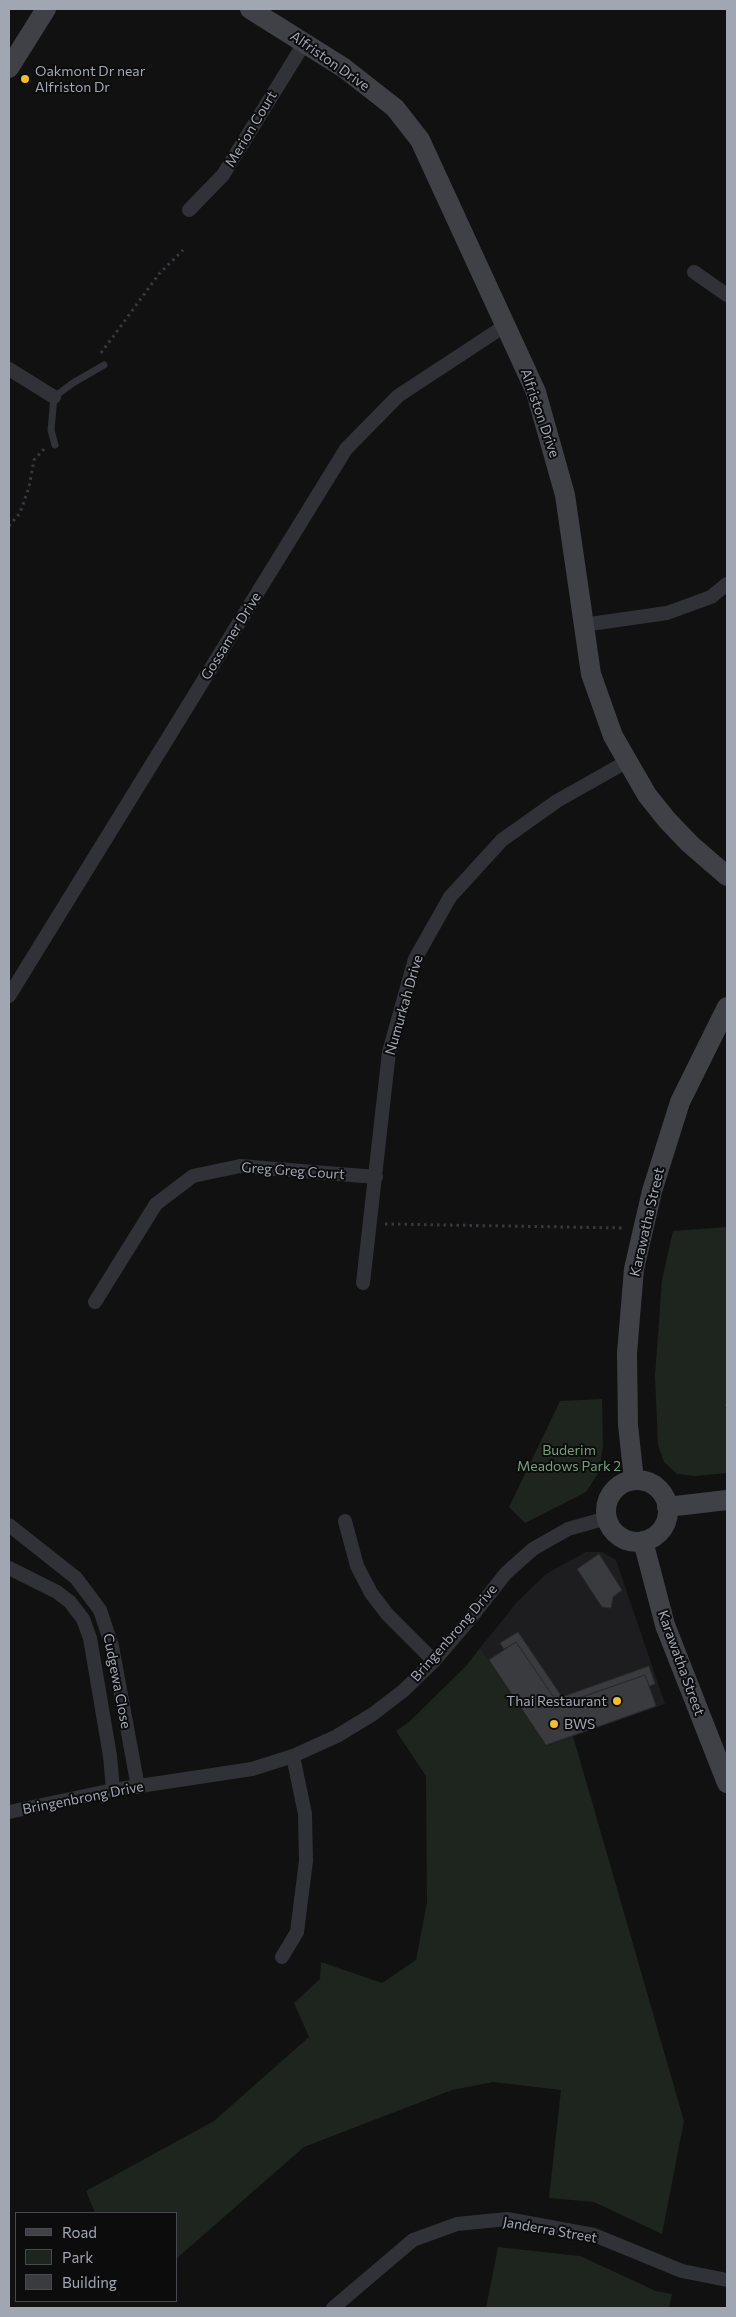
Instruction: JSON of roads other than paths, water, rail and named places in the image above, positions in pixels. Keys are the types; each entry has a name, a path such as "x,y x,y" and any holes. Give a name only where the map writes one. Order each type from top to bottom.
{"street":[{"path":"9,68 46,9"},
{"name":"Alfriston Drive","path":"250,9 344,68 395,108 420,140 536,392 556,460 564,496 591,674 599,700 626,762 647,795 690,844 727,876"},
{"name":"Merion Court","path":"189,210 223,175 304,42"},
{"path":"694,272 727,295"},
{"name":"Gossamer Drive","path":"9,996 346,449 398,396 506,325"},
{"path":"9,369 54,397"},
{"path":"583,625 667,613 711,597 727,584"},
{"name":"Numurkah Drive","path":"363,1283 389,1052 415,959 450,897 502,840 557,801 626,762"},
{"name":"Karawatha Street","path":"634,1480 628,1425 627,1352 634,1269 652,1191 680,1102 727,1007"},
{"name":"Greg Greg Court","path":"95,1302 156,1204 193,1176 240,1166 376,1177"},
{"path":"634,1480 644,1481 657,1488 665,1498 668,1507 665,1525 652,1538 643,1542 624,1539 616,1534 607,1518 606,1507 609,1497 615,1489 624,1483 634,1480"},
{"path":"668,1507 727,1500"},
{"name":"Bringenbrong Drive","path":"9,1812 113,1790 252,1769 293,1756 337,1736 373,1714 403,1691 434,1661 506,1573 534,1548 568,1529 607,1518"},
{"path":"345,1522 357,1566 371,1593 387,1614 434,1661"},
{"name":"Cudgewa Close","path":"9,1525 76,1578 100,1610 112,1646 138,1787"},
{"name":"Karawatha Street","path":"643,1542 665,1625 727,1783"},
{"name":"Cudgewa Close","path":"9,1568 57,1592 70,1602 83,1619 92,1648 110,1756 113,1790"},
{"path":"282,1957 297,1932 306,1861 305,1814 293,1756"},
{"name":"Janderra Street","path":"333,2308 413,2240 457,2224 507,2220 594,2235 682,2271 727,2280"}],"lane":[{"path":"54,443 51,418 54,397 104,365"}],"place":[{"name":"Oakmont Dr near Alfriston Dr","path":"25,79"},
{"name":"Thai Restaurant","path":"617,1701"},
{"name":"BWS","path":"554,1724"}],"park label":[{"name":"Buderim Meadows Park 2","path":"569,1458"}]}
